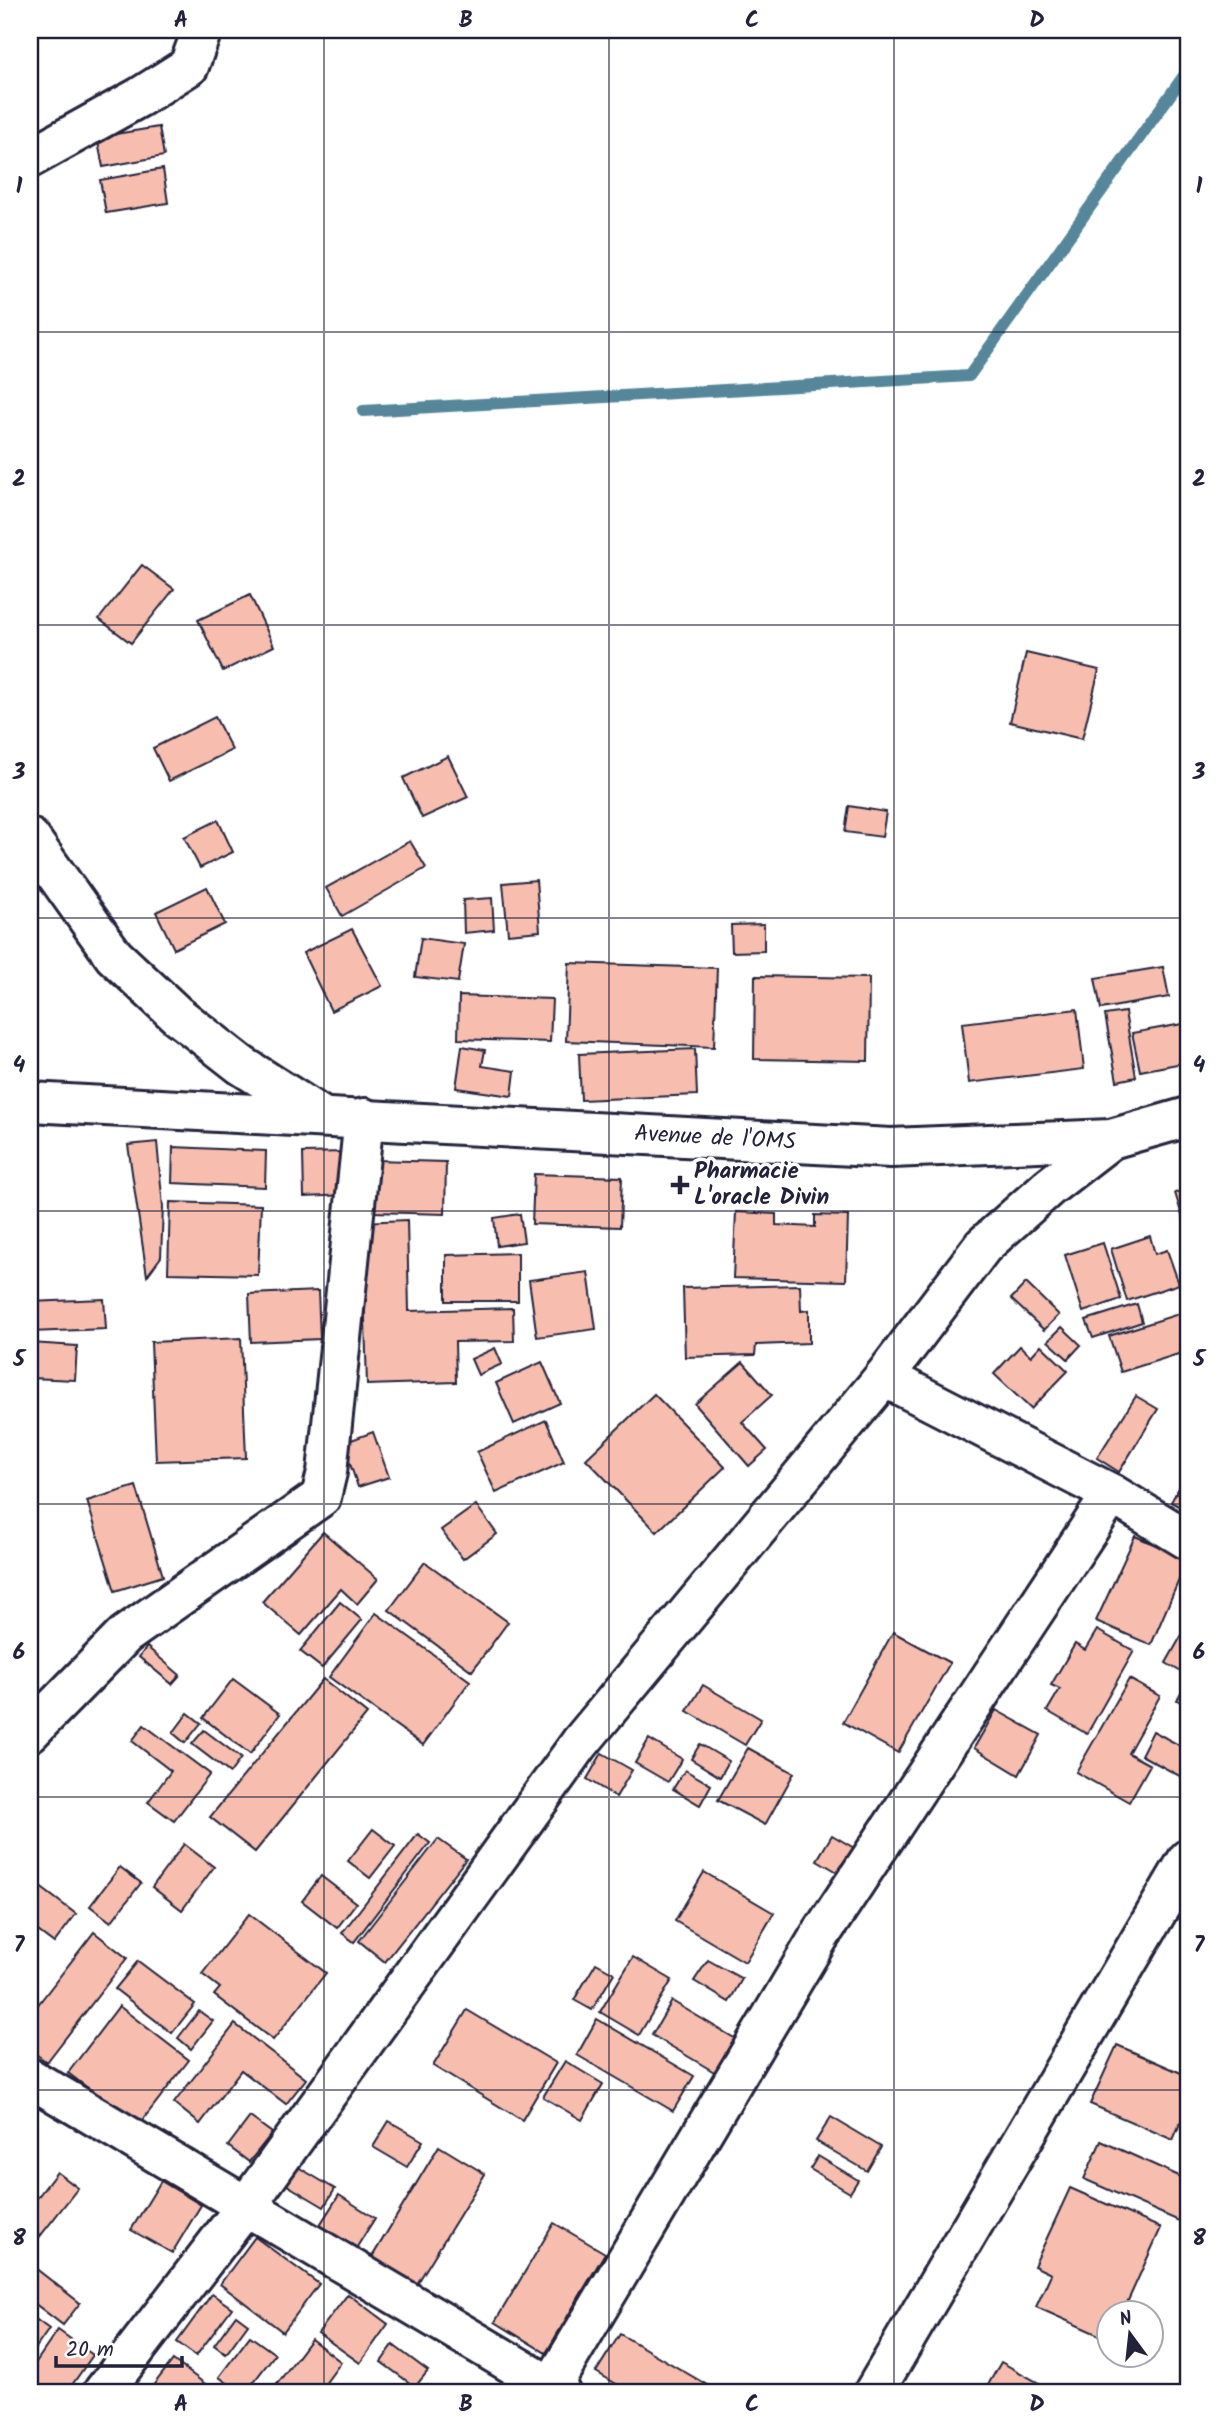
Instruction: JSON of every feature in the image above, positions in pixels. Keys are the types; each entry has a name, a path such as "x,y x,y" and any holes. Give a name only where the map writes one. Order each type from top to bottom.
{"street":[{"path":"30,158 140,97 189,66 202,30"},
{"path":"30,838 114,956 177,1015 241,1065 323,1117"},
{"name":"Avenue de l'OMS","path":"30,1102 891,1148 1111,1139 1188,1117"},
{"path":"30,1732 125,1635 321,1497 327,1472 364,1118"},
{"path":"103,2392 246,2206 580,1743 884,1377 983,1246 1049,1187 1111,1139"},
{"path":"884,1377 1112,1493 1188,1540"},
{"path":"30,2078 553,2390 819,1937 1112,1493"},
{"path":"874,2392 1188,1859"}],"building":[{"path":"159,127 164,156 103,167 97,137"},
{"path":"163,169 168,203 106,213 100,180"},
{"path":"142,565 174,589 131,643 99,619"},
{"path":"250,595 274,646 223,671 198,620"},
{"path":"1026,653 1099,670 1082,739 1010,722"},
{"path":"215,717 232,750 169,781 153,748"},
{"path":"448,756 468,797 422,818 403,778"},
{"path":"849,806 886,812 882,837 845,832"},
{"path":"218,820 233,852 200,868 184,837"},
{"path":"410,841 426,868 342,916 326,888"},
{"path":"536,880 540,931 508,934 503,883"},
{"path":"207,887 225,924 174,949 156,912"},
{"path":"492,898 494,930 464,933 463,900"},
{"path":"764,924 764,951 732,952 731,925"},
{"path":"352,929 382,986 331,1011 303,953"},
{"path":"421,938 464,944 458,982 415,977"},
{"path":"569,963 717,968 714,1047 566,1041"},
{"path":"1163,967 1169,997 1101,1009 1095,978"},
{"path":"755,976 869,978 868,1061 754,1059"},
{"path":"459,996 552,999 550,1042 458,1039"},
{"path":"1077,1009 1084,1069 969,1083 962,1023"},
{"path":"1125,1012 1136,1077 1117,1081 1105,1015"},
{"path":"1188,1023 1188,1062 1140,1071 1132,1033"},
{"path":"462,1046 485,1050 482,1066 515,1071 512,1096 456,1088"},
{"path":"695,1049 697,1095 581,1100 579,1054"},
{"path":"157,1142 163,1207 161,1257 147,1276 128,1145"},
{"path":"173,1147 266,1151 265,1187 172,1183"},
{"path":"346,1152 348,1195 304,1197 303,1153"},
{"path":"374,1160 446,1162 445,1214 372,1212"},
{"path":"534,1174 622,1177 620,1227 532,1224"},
{"path":"1188,1189 1188,1235 1175,1193"},
{"path":"170,1202 261,1205 258,1275 168,1273"},
{"path":"736,1212 776,1214 776,1225 815,1227 815,1215 848,1216 846,1281 733,1278"},
{"path":"520,1214 524,1242 497,1246 494,1218"},
{"path":"407,1220 409,1311 513,1308 514,1341 455,1342 456,1382 367,1385 362,1222"},
{"path":"1150,1236 1155,1254 1167,1250 1179,1284 1127,1301 1111,1249"},
{"path":"30,1237 33,1274 30,1275"},
{"path":"1103,1243 1121,1299 1083,1312 1065,1255"},
{"path":"518,1253 518,1301 446,1301 446,1255"},
{"path":"588,1272 596,1329 537,1337 529,1280"},
{"path":"1026,1283 1059,1315 1044,1330 1011,1299"},
{"path":"800,1285 801,1311 809,1310 809,1343 756,1345 755,1355 685,1357 683,1288"},
{"path":"318,1291 320,1339 251,1342 249,1294"},
{"path":"104,1299 106,1329 30,1332 30,1302"},
{"path":"1137,1304 1142,1322 1093,1338 1086,1320"},
{"path":"1188,1311 1188,1351 1121,1372 1109,1336"},
{"path":"1062,1327 1081,1345 1068,1359 1048,1341"},
{"path":"241,1338 246,1458 156,1461 151,1342"},
{"path":"30,1343 77,1346 75,1380 30,1378"},
{"path":"1041,1345 1068,1371 1031,1409 994,1374 1020,1346 1031,1356"},
{"path":"495,1348 502,1364 478,1375 471,1359"},
{"path":"542,1362 560,1403 514,1424 496,1383"},
{"path":"743,1362 772,1395 742,1422 767,1450 749,1466 695,1404"},
{"path":"654,1394 725,1467 657,1532 586,1459"},
{"path":"1136,1396 1158,1409 1119,1472 1097,1458"},
{"path":"546,1420 564,1462 496,1493 477,1452"},
{"path":"373,1432 389,1477 358,1487 343,1443"},
{"path":"1188,1471 1188,1511 1171,1502"},
{"path":"136,1486 163,1576 115,1591 87,1501"},
{"path":"476,1505 497,1534 463,1559 441,1530"},
{"path":"323,1532 378,1579 357,1604 341,1589 301,1635 262,1602"},
{"path":"1135,1536 1188,1559 1151,1645 1096,1621"},
{"path":"425,1562 508,1622 472,1671 389,1610"},
{"path":"340,1602 362,1620 322,1668 300,1651"},
{"path":"376,1613 470,1681 423,1745 329,1677"},
{"path":"1188,1624 1188,1676 1166,1663"},
{"path":"1097,1630 1134,1651 1087,1734 1047,1711 1060,1689 1051,1685 1075,1644 1085,1650"},
{"path":"893,1632 950,1663 898,1753 843,1722"},
{"path":"147,1647 180,1675 172,1684 139,1657"},
{"path":"233,1679 280,1714 250,1754 203,1718"},
{"path":"323,1679 367,1714 255,1852 210,1817"},
{"path":"1129,1679 1160,1696 1128,1753 1150,1765 1129,1802 1076,1772"},
{"path":"1188,1682 1188,1706 1177,1700"},
{"path":"703,1685 761,1719 745,1745 687,1711"},
{"path":"996,1710 1041,1735 1019,1775 974,1748"},
{"path":"188,1713 201,1723 185,1743 173,1733"},
{"path":"144,1725 210,1774 174,1821 148,1802 171,1771 132,1741"},
{"path":"204,1730 241,1758 230,1773 192,1744"},
{"path":"1153,1731 1188,1750 1188,1773 1185,1779 1141,1755"},
{"path":"649,1739 682,1759 668,1782 635,1763"},
{"path":"700,1744 729,1761 720,1777 691,1759"},
{"path":"748,1748 794,1773 765,1825 718,1800"},
{"path":"602,1753 632,1770 616,1797 587,1779"},
{"path":"685,1770 711,1785 700,1805 673,1789"},
{"path":"373,1829 395,1846 370,1878 348,1861"},
{"path":"418,1834 430,1843 354,1942 342,1933"},
{"path":"832,1835 861,1852 846,1877 817,1860"},
{"path":"438,1839 466,1859 385,1962 359,1941"},
{"path":"184,1844 214,1867 182,1910 152,1887"},
{"path":"120,1867 141,1883 111,1922 90,1906"},
{"path":"704,1872 774,1913 745,1962 675,1921"},
{"path":"321,1876 356,1903 337,1928 302,1901"},
{"path":"39,1886 76,1914 54,1943 30,1925 30,1898"},
{"path":"249,1914 326,1973 273,2040 214,1995 220,1988 202,1974"},
{"path":"94,1932 127,1958 47,2062 30,2050 30,2015"},
{"path":"633,1957 672,1980 639,2035 600,2012"},
{"path":"708,1960 742,1979 729,2002 694,1981"},
{"path":"138,1961 195,2004 172,2033 115,1989"},
{"path":"596,1963 614,1973 592,2010 574,2000"},
{"path":"672,2001 741,2042 721,2076 652,2035"},
{"path":"119,2006 189,2060 138,2126 68,2073"},
{"path":"467,2010 556,2063 522,2120 433,2066"},
{"path":"199,2011 213,2021 191,2049 178,2038"},
{"path":"597,2019 694,2076 673,2111 577,2055"},
{"path":"235,2024 306,2079 286,2104 241,2070 200,2124 174,2103"},
{"path":"1117,2045 1188,2076 1188,2105 1173,2140 1090,2104"},
{"path":"565,2061 603,2084 582,2120 543,2097"},
{"path":"250,2117 272,2133 249,2162 228,2146"},
{"path":"831,2117 881,2147 867,2171 816,2141"},
{"path":"389,2121 423,2141 407,2167 373,2147"},
{"path":"1101,2141 1188,2180 1188,2225 1084,2179"},
{"path":"439,2146 485,2174 414,2289 369,2262"},
{"path":"818,2156 858,2180 850,2193 810,2169"},
{"path":"298,2167 335,2189 324,2207 287,2185"},
{"path":"57,2172 78,2188 30,2249 30,2207"},
{"path":"161,2181 201,2205 172,2253 131,2230"},
{"path":"1070,2188 1161,2228 1128,2300 1096,2300 1096,2334 1036,2307 1051,2274 1034,2266"},
{"path":"339,2195 375,2218 355,2250 318,2228"},
{"path":"554,2223 605,2253 546,2353 495,2322"},
{"path":"255,2237 319,2284 283,2332 220,2284"},
{"path":"30,2264 80,2303 63,2325 30,2300"},
{"path":"212,2294 232,2308 196,2356 177,2342"},
{"path":"348,2294 388,2324 360,2363 318,2333"},
{"path":"30,2315 49,2329 33,2352 30,2349"},
{"path":"236,2315 248,2324 226,2354 214,2345"},
{"path":"58,2330 93,2355 67,2392 47,2392 30,2380 30,2371"},
{"path":"620,2334 719,2392 630,2392 596,2372"},
{"path":"250,2336 275,2354 246,2392 240,2392 219,2377"},
{"path":"311,2339 341,2362 319,2392 271,2392"},
{"path":"393,2345 428,2371 415,2387 381,2362"},
{"path":"173,2360 216,2392 160,2392 152,2387"},
{"path":"1001,2362 1055,2392 984,2392"}],"waterway":[{"path":"363,411 969,376 1188,70"}],"place":[{"name":"Pharmacie L'oracle Divin","path":"680,1185"}]}
